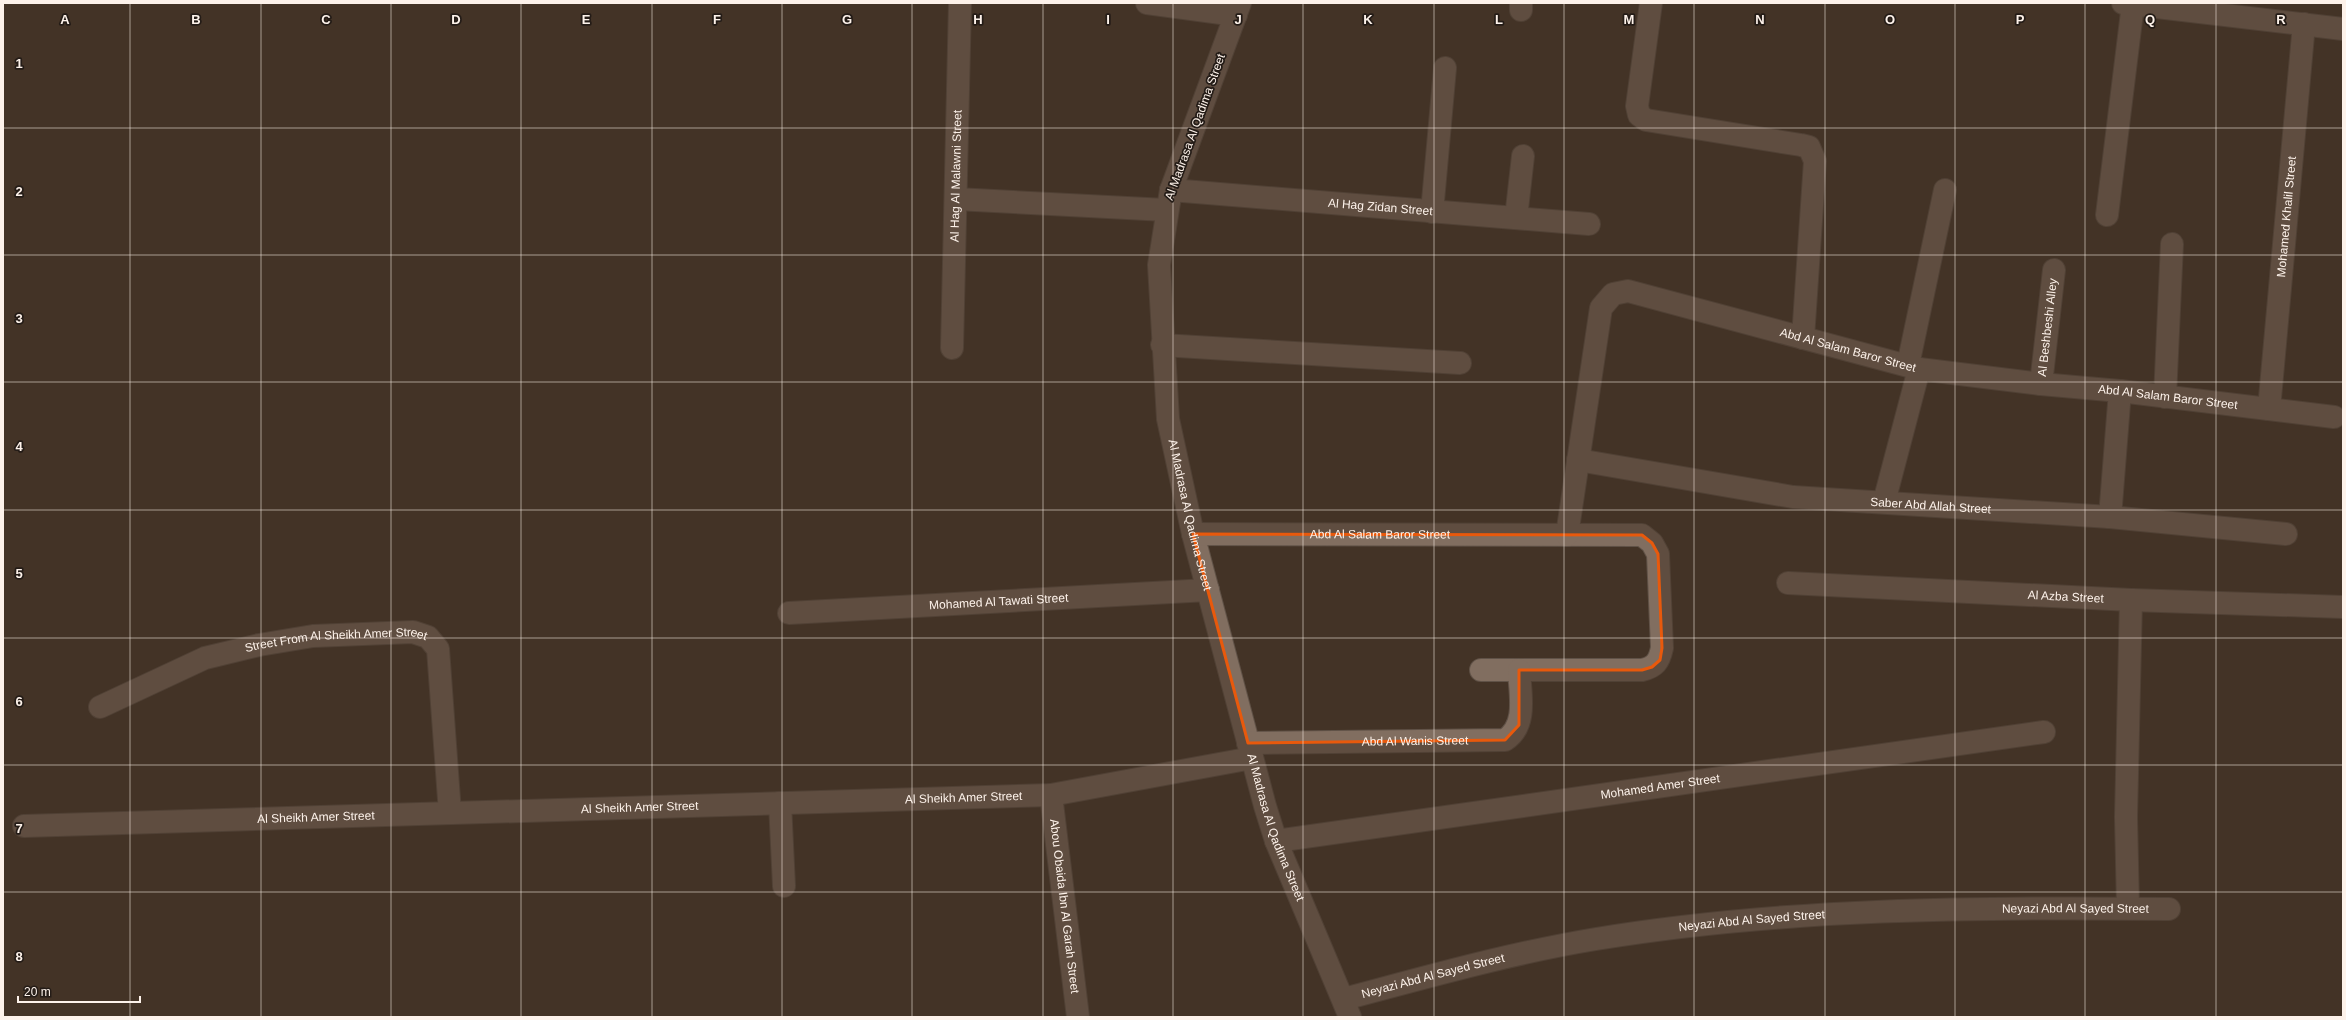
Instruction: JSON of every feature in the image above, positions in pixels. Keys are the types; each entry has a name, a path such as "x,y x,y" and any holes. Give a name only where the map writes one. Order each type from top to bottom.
{"street":[{"name":"Al Hag Al Malawni Street","path":"952,348 960,3"},
{"path":"1147,3 1238,9"},
{"path":"1651,3 1637,106 1639,115 1646,120 1809,147 1815,161 1803,338"},
{"path":"2107,215 2128,3 2343,29"},
{"name":"Al Madrasa Al Qadima Street","path":"1238,9 1169,200 1159,265 1162,345 1168,420 1193,534 1250,750 1276,841 1347,1008"},
{"name":"Mohamed Khalil Street","path":"2269,409 2304,24"},
{"path":"1432,212 1445,68"},
{"path":"1516,218 1523,156"},
{"path":"1884,502 1913,367 1945,190"},
{"name":"Al Hag Zidan Street","path":"956,199 1169,200 1432,212 1589,224"},
{"path":"2165,397 2172,244"},
{"name":"Al Beshbeshi Alley","path":"2041,384 2054,270"},
{"name":"Abd Al Salam Baror Street","path":"1567,535 1601,308 1613,294 1628,291 1913,367 2041,384 2120,391 2334,417"},
{"path":"1162,345 1460,363"},
{"path":"2110,517 2120,391"},
{"name":"Saber Abd Allah Street","path":"1578,460 1792,497 2110,517 2286,534"},
{"name":"Abd Al Salam Baror Street","path":"1193,534 1642,535 1652,542 1658,554 1662,648 1660,660 1652,667 1642,670 1519,670"},
{"name":"Al Azba Street","path":"1788,583 2131,600 2343,607"},
{"name":"Mohamed Al Tawati Street","path":"789,613 1208,590"},
{"path":"2128,908 2126,817 2131,600"},
{"name":"Street From Al Sheikh Amer Street","path":"100,707 205,658 259,645 313,636 413,632 428,637 438,649 450,813"},
{"path":"1481,670 1519,670"},
{"name":"Abd Al Wanis Street","path":"1250,750 1505,740 1513,734 1519,725 1519,670"},
{"name":"Mohamed Amer Street","path":"1276,841 2044,732"},
{"name":"Al Sheikh Amer Street","path":"24,826 1051,795 1250,750"},
{"name":"Abou Obaida Ibn Al Garah Street","path":"1051,795 1078,1017"},
{"path":"780,803 784,886"},
{"name":"Neyazi Abd Al Sayed Street","path":"1347,1008 1495,959 1596,939 1683,927 1914,910 2169,909"}],"highlighted area":[{"path":"1193,534 1642,535 1652,543 1658,554 1662,648 1660,660 1652,667 1642,670 1519,670 1519,725 1505,740 1248,743"}]}
